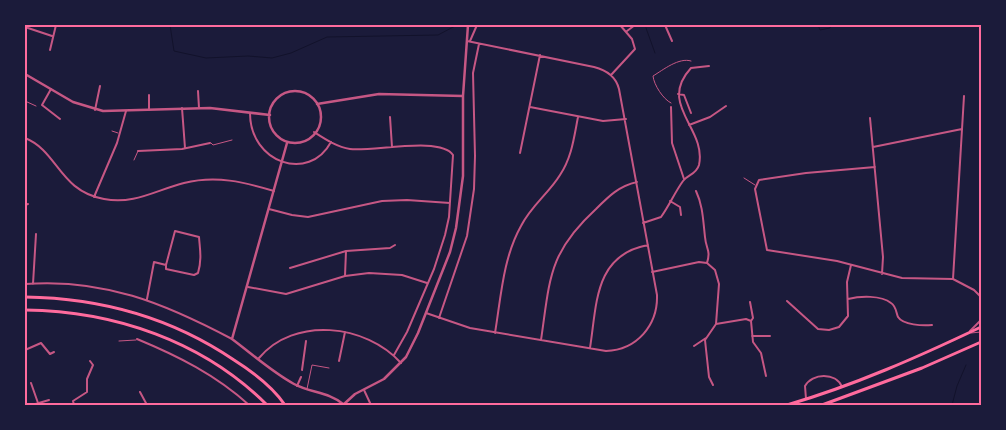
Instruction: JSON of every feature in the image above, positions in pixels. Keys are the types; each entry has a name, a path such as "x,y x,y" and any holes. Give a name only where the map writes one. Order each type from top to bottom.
{"highway":[{"path":"25,297 97,304 134,312 176,328 212,346 242,365 275,392 285,405"},
{"path":"25,310 96,317 159,335 217,365 267,405"},
{"path":"787,405 843,388 981,327"},
{"path":"822,405 922,368 981,342"}],"street":[{"path":"50,50 56,25"},
{"path":"25,284 96,287 147,299 190,316 232,339 297,386 332,396 343,405 384,379 401,363 412,346 450,252 458,221 464,169 464,96 469,41 468,25"},
{"path":"469,41 477,25"},
{"path":"611,75 635,49 627,31 620,25"},
{"path":"627,31 635,25"},
{"path":"665,25 672,41"},
{"path":"25,27 52,36"},
{"path":"426,313 470,328 606,351 621,349 633,344 646,332 657,308 657,295 626,119 618,84 611,75 594,67 469,41"},
{"path":"439,318 459,263 468,226 475,156 473,73 480,43"},
{"path":"520,153 540,55"},
{"path":"643,223 660,217 684,179 694,174 699,164 698,150 678,94 681,80 691,68 709,66"},
{"path":"25,74 73,102 95,110 126,111 199,108 270,115"},
{"path":"95,110 100,86"},
{"path":"51,89 42,105 60,119"},
{"path":"198,91 199,108"},
{"path":"288,91 306,92 317,104 319,115 314,132 305,141 288,143 274,132 270,115 276,100 288,91"},
{"path":"317,104 379,94 464,96"},
{"path":"678,94 684,94 691,113"},
{"path":"148,95 150,110"},
{"path":"952,279 964,96"},
{"path":"689,124 710,116 726,106"},
{"path":"530,107 607,122 626,119"},
{"path":"671,107 672,143 684,179"},
{"path":"182,108 185,148"},
{"path":"94,197 120,134 126,111"},
{"path":"250,112 250,127 257,144 267,154 282,162 294,163 310,160 324,152 330,142"},
{"path":"495,333 506,264 513,242 528,214 564,168 572,149 578,116"},
{"path":"390,117 392,147"},
{"path":"870,118 883,257 882,274"},
{"path":"873,147 962,129"},
{"path":"314,132 330,142 355,149 392,147 447,148 454,160 445,235 403,341 394,355"},
{"path":"25,138 44,151 70,182 94,197 114,200 137,199 184,183 206,179 241,181 274,191"},
{"path":"138,151 185,148 210,143"},
{"path":"232,339 288,143"},
{"path":"875,167 778,176 759,180 756,184 768,252 852,265 902,278 952,279 974,290 981,297"},
{"path":"540,340 551,276 564,244 578,225 614,192 624,186 637,182"},
{"path":"696,191 701,204 705,241 710,251 707,263"},
{"path":"269,208 308,217 382,201 407,200 450,204"},
{"path":"670,201 680,207 681,215"},
{"path":"147,299 154,276 152,265 158,262 166,265 166,269 194,275 198,273 202,254 198,246 199,237 175,231 166,265"},
{"path":"33,284 36,234"},
{"path":"290,268 346,251 390,248 395,245"},
{"path":"590,348 600,287 605,273 611,264 622,254 648,245"},
{"path":"345,276 346,251"},
{"path":"652,272 697,262 707,263 715,270 719,279 716,324 706,338 694,346"},
{"path":"787,301 797,308 816,328 832,330 846,320 847,282 852,265"},
{"path":"247,286 286,294 345,276 369,273 393,274 427,283"},
{"path":"848,299 870,298 888,301 894,305 899,318 903,321 932,325"},
{"path":"750,302 753,318 751,321 754,346 761,353 766,376"},
{"path":"797,308 802,304"},
{"path":"716,324 746,319 751,321"},
{"path":"968,333 981,320"},
{"path":"259,358 273,344 291,335 316,330 345,332 366,339 394,355 401,363"},
{"path":"338,361 345,332"},
{"path":"752,336 770,336"},
{"path":"706,338 709,377 713,385"},
{"path":"137,339 180,358 211,375 249,405"},
{"path":"302,370 306,342"},
{"path":"25,350 41,343 50,354 54,352"},
{"path":"90,361 93,365"},
{"path":"93,365 98,364"},
{"path":"74,405 72,402 86,392 87,379 93,365"},
{"path":"297,386 301,377"},
{"path":"703,378 709,377"},
{"path":"806,399 805,386 814,379 834,377 839,380 843,388"},
{"path":"31,384 38,403"},
{"path":"364,390 371,405"},
{"path":"140,392 147,405"},
{"path":"32,405 49,400"}],"lane":[{"path":"671,103 656,85 653,76 678,61 685,59 691,61"},
{"path":"25,101 36,106"},
{"path":"112,131 120,134"},
{"path":"210,143 214,145 232,140"},
{"path":"134,160 138,151"},
{"path":"744,178 756,184"},
{"path":"968,333 981,332"},
{"path":"118,341 137,339"},
{"path":"306,390 312,365 328,368"}],"waterway":[{"path":"170,25 174,51 206,58 248,56 272,58 291,53 327,37 438,35 457,25"},
{"path":"818,25 820,30 830,28 831,25"},
{"path":"646,28 655,53"},
{"path":"952,405 957,386 966,365"}]}
